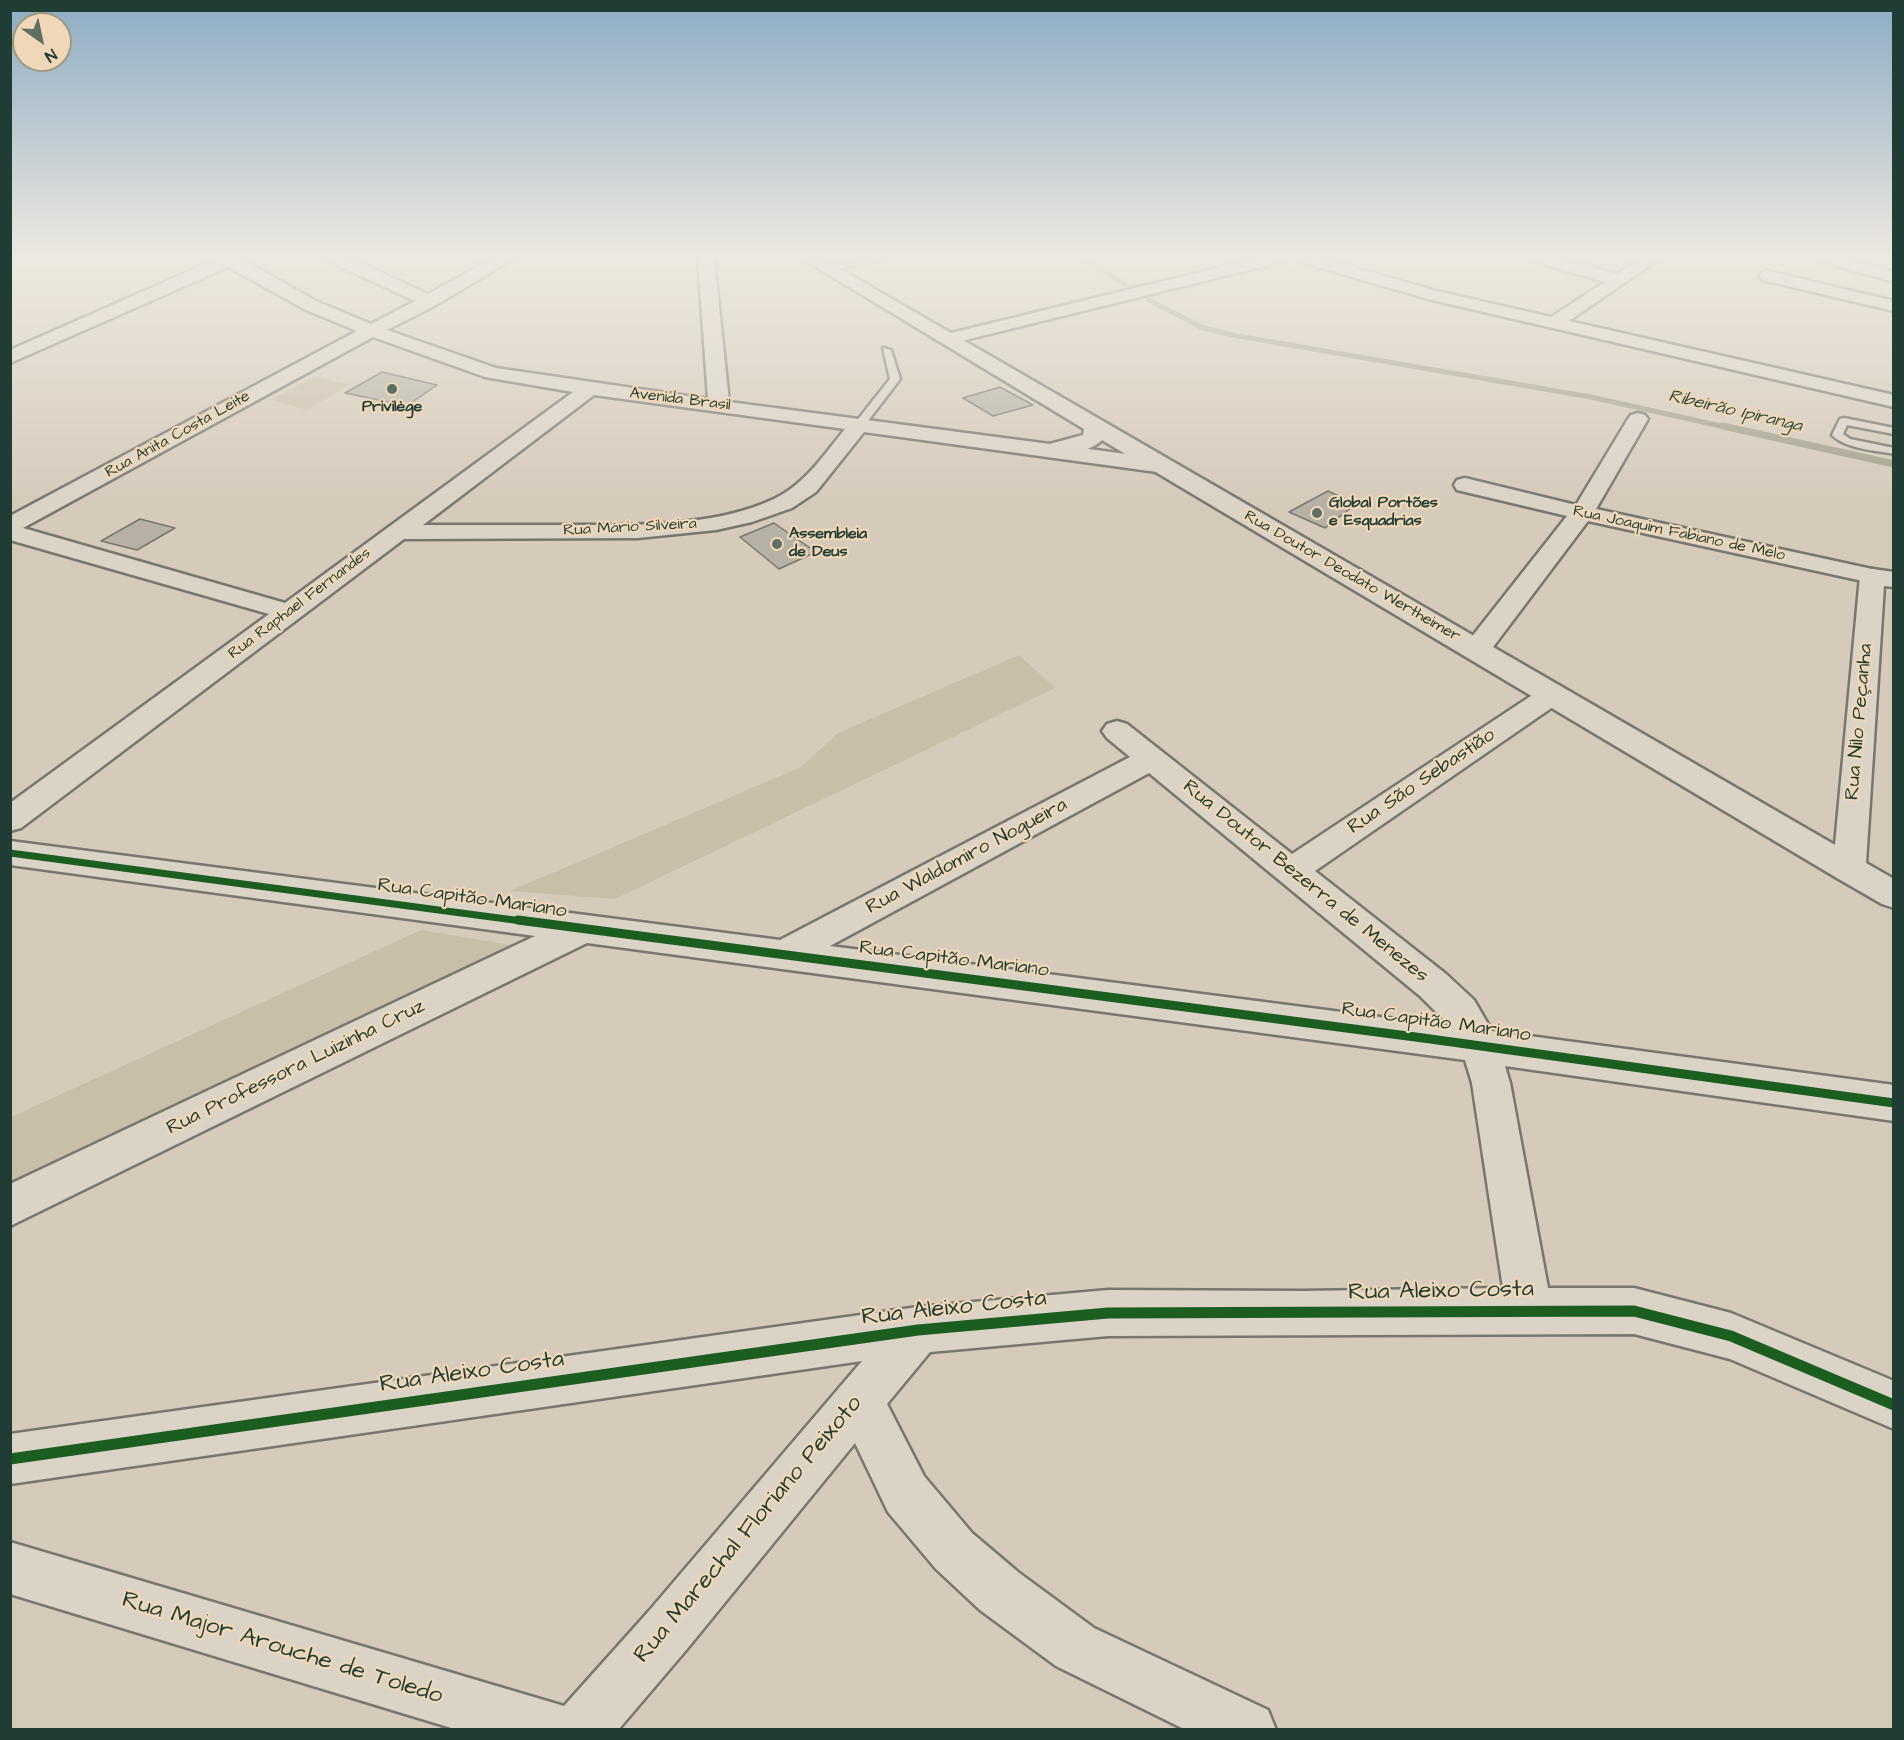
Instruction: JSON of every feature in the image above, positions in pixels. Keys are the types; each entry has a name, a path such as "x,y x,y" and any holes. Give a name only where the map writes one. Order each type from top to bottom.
{"street":[{"path":"10,357 48,340"},
{"name":"Rua Anita Costa Leite","path":"10,526 351,340"},
{"name":"Avenida Brasil","path":"399,340 492,373 590,389 1157,465"},
{"path":"713,340 719,405"},
{"name":"Rua Doutor Deodato Wertheimer","path":"951,340 1157,465 1477,649 1893,895"},
{"path":"1633,340 1893,401"},
{"name":"Rua Raphael Fernandes","path":"10,820 590,389"},
{"path":"1477,649 1582,513 1638,419"},
{"name":"Rua Mário Silveira","path":"397,532 590,532 670,529 743,517 777,507 808,488 860,424"},
{"path":"1054,450 1086,443 1093,438 1095,427"},
{"name":"Rua Joaquim Fabiano de Melo","path":"1465,484 1582,513 1883,578"},
{"path":"10,532 290,612"},
{"name":"Rua Nilo Peçanha","path":"1849,869 1883,578"},
{"name":"Rua São Sebastião","path":"1292,870 1552,694"},
{"name":"Rua Doutor Bezerra de Menezes","path":"1117,731 1292,870 1461,1011 1480,1045 1491,1083 1529,1310"},
{"name":"Rua Waldomiro Nogueira","path":"783,955 1151,759"},
{"name":"Rua Capitão Mariano","path":"10,853 581,930 1480,1045 1893,1103"},
{"name":"Rua Professora Luizinha Cruz","path":"10,1206 581,930"},
{"name":"Rua Aleixo Costa","path":"10,1459 918,1330 1108,1313 1634,1311 1720,1333 1893,1405"},
{"name":"Rua Marechal Floriano Peixoto","path":"580,1730 668,1630 918,1330"},
{"path":"859,1400 906,1494 954,1551 999,1591 1075,1647 1248,1730"},
{"name":"Rua Major Arouche de Toledo","path":"10,1568 554,1730"}],"lane":[{"path":"860,424 895,379 886,350"},
{"path":"1893,431 1844,421 1837,435 1847,441 1893,451"}],"shaded area":[{"path":"314,376 350,385 306,410 272,400"},
{"path":"1019,655 1055,688 615,899 510,891 801,767 838,733"},
{"path":"421,930 511,945 11,1186 11,1117"}],"building":[{"name":"Privilège","path":"382,372 437,385 407,406 345,393"},
{"path":"1000,387 1033,405 993,416 963,398"},
{"name":"Global Portões e Esquadrias","path":"1328,491 1356,504 1325,528 1289,512"},
{"path":"140,519 175,528 137,550 101,541"},
{"name":"Assembleia de Deus","path":"774,523 816,552 779,569 740,537"}],"waterway":[{"name":"Ribeirão Ipiranga","path":"1262,340 1591,397 1730,428"},
{"name":"Ribeirão Ipiranga","path":"1723,426 1894,464"}],"cycle path":[{"path":"10,853 1423,1038 1894,1103"},
{"path":"10,1459 918,1330 1108,1313 1634,1311 1731,1336 1894,1405"}],"place":[{"name":"Privilège","path":"392,389"},
{"name":"Global Portões e Esquadrias","path":"1317,513"},
{"name":"Assembleia de Deus","path":"777,544"}]}
